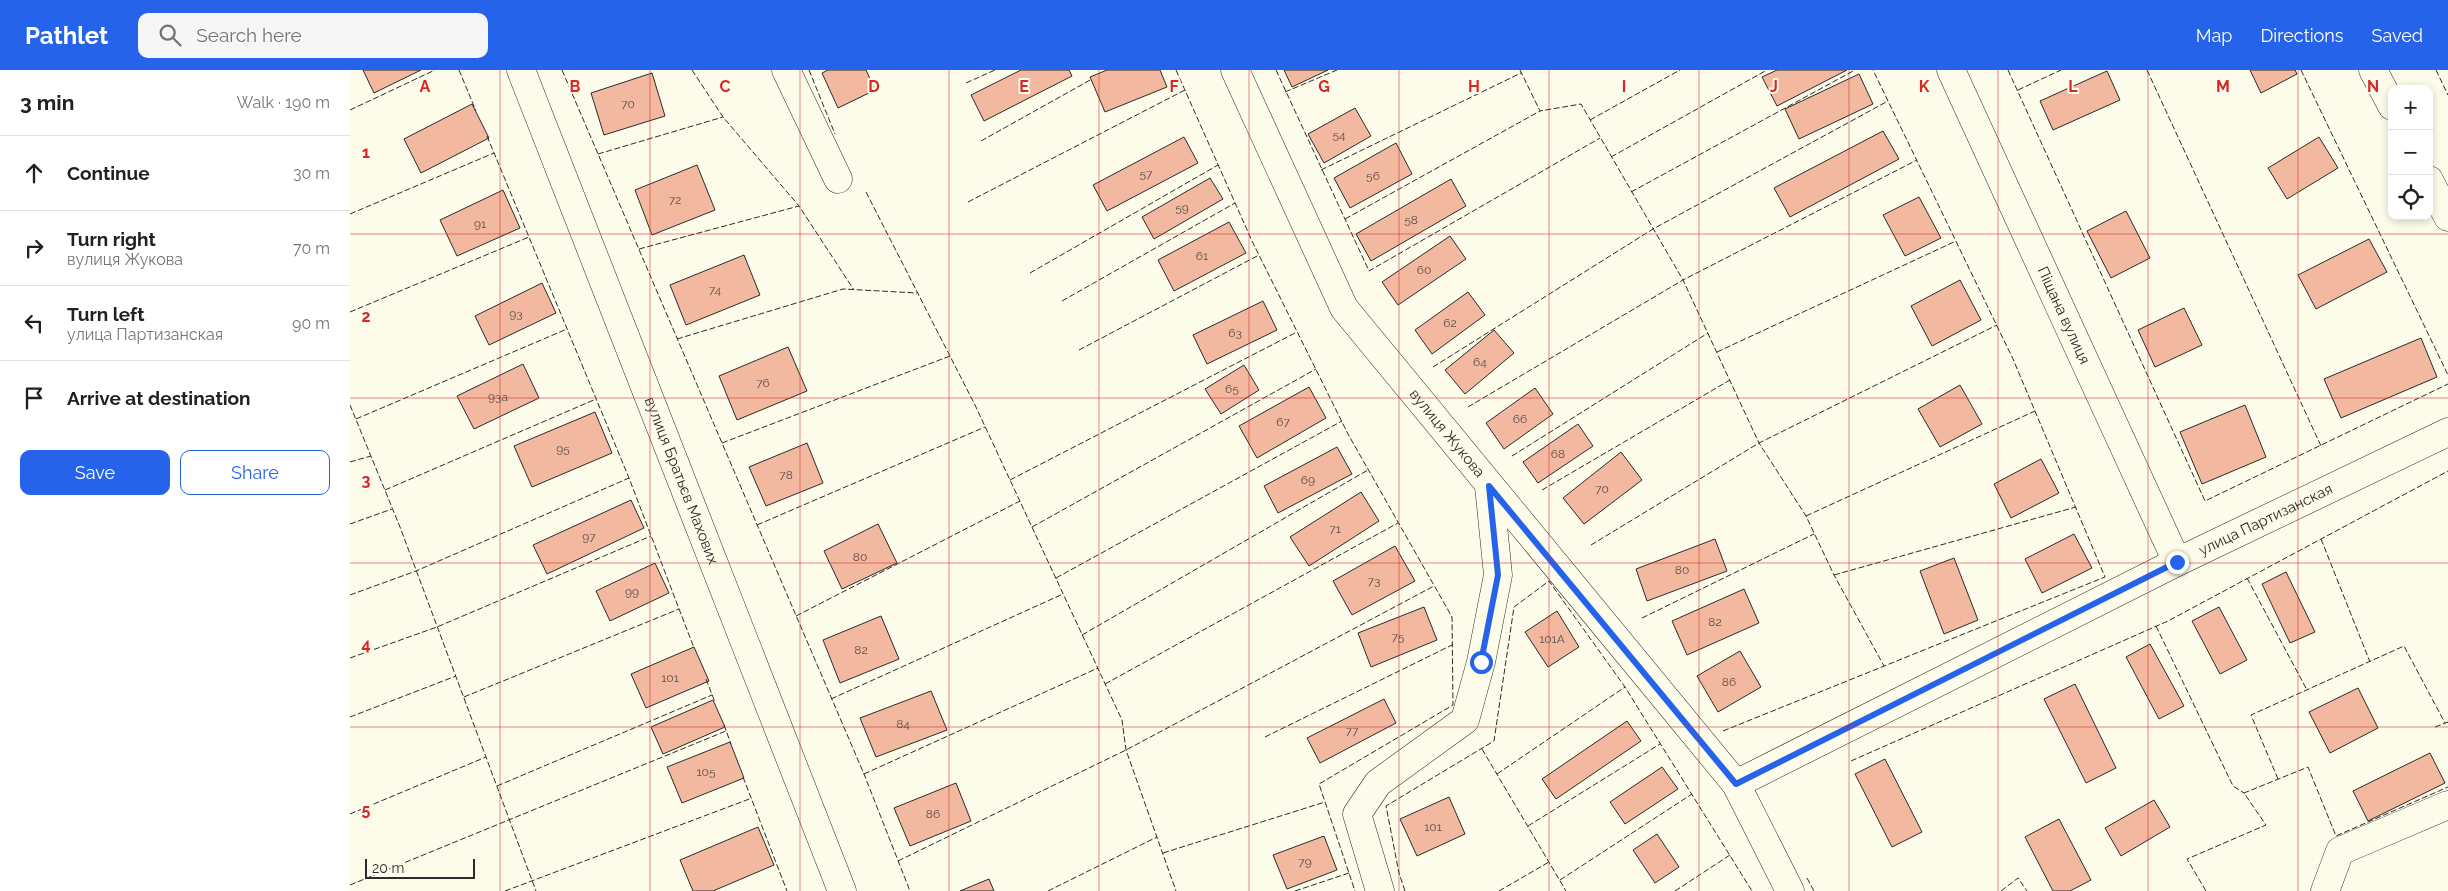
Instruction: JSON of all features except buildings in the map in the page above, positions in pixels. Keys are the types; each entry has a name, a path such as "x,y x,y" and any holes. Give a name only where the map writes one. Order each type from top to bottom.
{"street":[{"name":"вулиця Братьєв Махових","path":"521,70 842,891"},
{"path":"786,70 838,179"},
{"name":"вулиця Жукова","path":"1235,70 1344,308 1736,784 1790,891"},
{"name":"Піщана вулиця","path":"1951,70 2177,562"},
{"path":"2373,70 2388,98"},
{"path":"2433,188 2448,217"},
{"name":"улица Партизанская","path":"1736,784 2177,562 2448,432"},
{"path":"1380,891 1357,814 1378,783 1465,720 1481,662 1498,575 1489,486"},
{"path":"2325,891 2340,851 2448,805"}],"fence":[{"path":"350,110 435,70"},
{"path":"459,70 476,111"},
{"path":"562,70 864,774 910,891"},
{"path":"692,70 723,117 799,206"},
{"path":"809,70 835,134"},
{"path":"966,83 995,70"},
{"path":"1176,70 1252,241 1348,434 1452,617 1453,705 1319,784 1355,891"},
{"path":"1276,70 1369,271 1600,138"},
{"path":"1285,92 1337,70"},
{"path":"1520,70 1540,111 1581,104 1683,280 1759,443 1806,516 1834,575 1884,666"},
{"path":"1590,120 1680,70"},
{"path":"1611,157 1767,70"},
{"path":"1631,192 1855,70"},
{"path":"1723,731 2105,577 2013,359 1873,70"},
{"path":"2008,70 2205,501 2448,384"},
{"path":"2018,90 2061,70"},
{"path":"2147,70 2321,446"},
{"path":"2301,70 2448,375"},
{"path":"2436,70 2448,95"},
{"path":"1321,170 1521,73"},
{"path":"981,141 1092,79"},
{"path":"968,202 1185,90"},
{"path":"1433,367 1653,229 1888,101"},
{"path":"1345,219 1540,111"},
{"path":"598,154 723,117"},
{"path":"487,136 629,478 694,648"},
{"path":"350,214 494,153"},
{"path":"1468,407 1683,280 1917,160"},
{"path":"1030,273 1218,165"},
{"path":"866,192 975,405 1122,720 1126,750 1176,891"},
{"path":"1062,301 1235,203"},
{"path":"639,249 799,206 854,290"},
{"path":"350,312 529,237"},
{"path":"1717,352 1956,241"},
{"path":"1079,350 1259,255"},
{"path":"677,339 843,289 917,293"},
{"path":"1591,545 1759,443 1997,325"},
{"path":"356,419 567,329"},
{"path":"1010,480 1297,332"},
{"path":"1512,456 1708,333"},
{"path":"722,443 950,356"},
{"path":"1032,527 1316,369"},
{"path":"1542,490 1730,380"},
{"path":"385,490 596,399"},
{"path":"350,405 400,527 536,891"},
{"path":"1806,516 2035,411"},
{"path":"1056,578 1342,421"},
{"path":"757,525 985,427"},
{"path":"350,462 371,456"},
{"path":"1082,635 1368,470"},
{"path":"1851,761 2168,621 2448,471"},
{"path":"350,595 416,571 629,478"},
{"path":"796,616 1020,501"},
{"path":"1834,575 2076,507"},
{"path":"350,524 392,509"},
{"path":"1105,684 1398,523"},
{"path":"1642,618 1814,534"},
{"path":"350,658 437,627 651,536"},
{"path":"2321,539 2370,662"},
{"path":"2247,578 2307,690"},
{"path":"1405,891 1399,873 1386,806 1494,741 1514,607 1549,581 1625,687 1752,891"},
{"path":"898,861 1126,750 1434,586"},
{"path":"831,699 1063,594"},
{"path":"464,697 679,609"},
{"path":"2156,626 2233,786 2244,793"},
{"path":"1265,737 1452,645"},
{"path":"2278,779 2251,715 2404,646 2445,723"},
{"path":"864,774 1098,668"},
{"path":"350,717 456,676"},
{"path":"706,679 715,702"},
{"path":"1497,774 1625,687"},
{"path":"497,786 712,695"},
{"path":"2435,727 2448,722"},
{"path":"724,725 731,744"},
{"path":"350,885 726,731"},
{"path":"1528,826 1660,744"},
{"path":"1482,749 1566,891"},
{"path":"350,814 486,757"},
{"path":"2206,891 2187,859 2266,825 2244,793 2308,767 2336,836 2448,787"},
{"path":"743,777 787,891"},
{"path":"1560,880 1692,794"},
{"path":"505,891 752,798"},
{"path":"1163,853 1325,802"},
{"path":"1048,891 1157,837"},
{"path":"1675,891 1730,855"},
{"path":"1499,891 1549,862"},
{"path":"1295,891 1349,873"},
{"path":"1807,878 1814,891"},
{"path":"2001,891 2018,878 2027,891"}],"route":[{"path":"1481,662 1498,575 1489,486 1736,784 2177,562"}]}
